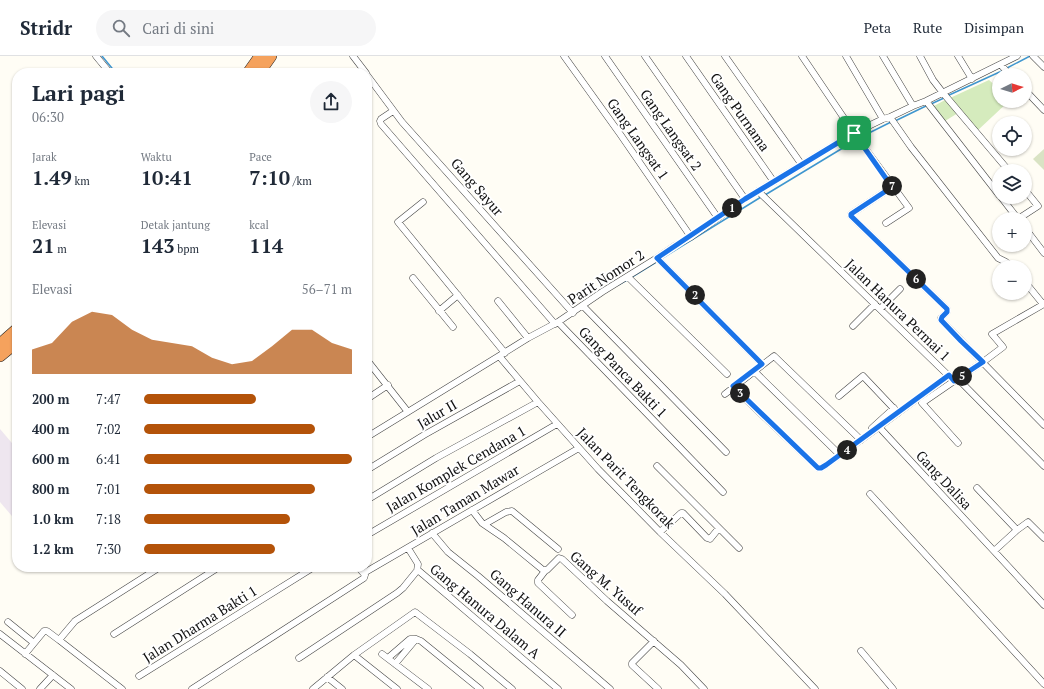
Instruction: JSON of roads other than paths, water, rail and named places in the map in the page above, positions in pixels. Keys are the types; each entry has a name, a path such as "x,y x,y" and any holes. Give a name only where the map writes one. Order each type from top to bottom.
{"highway":[{"path":"252,68 260,56"},
{"path":"263,68 271,56"},
{"path":"0,344 12,333"},
{"path":"0,356 12,346"}],"street":[{"path":"96,56 106,68"},
{"name":"Gang Sayur","path":"353,56 362,68"},
{"name":"Gang Langsat 1","path":"564,56 620,134 690,237"},
{"name":"Gang Langsat 2","path":"605,56 718,218"},
{"path":"645,56 745,199"},
{"name":"Gang Purnama","path":"686,56 774,182"},
{"path":"725,56 802,165"},
{"path":"802,56 892,187 909,208 909,210 886,223"},
{"path":"846,56 883,119"},
{"path":"883,56 912,106"},
{"path":"920,56 943,93 1003,164"},
{"path":"958,56 972,79"},
{"name":"Parit Nomor 2","path":"502,354 573,313 690,237 745,199 761,194 774,182 854,133 943,93 1017,56"},
{"path":"1033,56 1044,67"},
{"path":"1000,65 1003,68"},
{"name":"Gang Sayur","path":"372,82 393,111 573,313"},
{"path":"1032,97 1044,110"},
{"path":"926,101 992,186"},
{"name":"Gang Panca Bakti 1","path":"393,111 381,119 381,124 556,323 723,492"},
{"path":"890,117 911,147 998,258 1002,260"},
{"path":"892,187 851,214 851,216 947,309 947,312 941,318 942,322 1044,425"},
{"name":"Jalan Hanura Permai 1","path":"761,194 949,375 956,380 922,402 958,443"},
{"path":"1029,212 1038,206 1032,199"},
{"name":"Jalan Parit Tengkorak","path":"423,202 398,222 458,295 520,381 579,448 660,532 725,594 815,689"},
{"path":"1006,204 1013,212"},
{"path":"1032,237 1044,253"},
{"path":"657,258 762,364"},
{"path":"628,277 727,374"},
{"path":"413,278 452,327"},
{"path":"853,326 900,289"},
{"path":"1032,291 1043,304 992,334 1003,347 956,380 1044,466"},
{"path":"439,310 458,295"},
{"path":"498,301 528,338"},
{"path":"583,306 726,452"},
{"path":"372,434 502,354"},
{"path":"724,394 774,356 861,440"},
{"path":"372,366 408,412"},
{"path":"754,370 840,455"},
{"path":"733,386 818,468 821,468 861,440 896,411 949,375"},
{"path":"839,396 863,376 896,411"},
{"name":"Jalur II","path":"372,467 424,435 520,381"},
{"path":"372,396 388,385"},
{"path":"372,497 436,458 538,402"},
{"name":"Jalan Komplek Cendana 1","path":"372,531 557,424"},
{"name":"Gang Dalisa","path":"875,428 1044,605"},
{"name":"Jalan Taman Mawar","path":"372,568 579,448"},
{"path":"656,466 739,548"},
{"path":"977,488 1017,530"},
{"path":"870,494 1044,684"},
{"path":"472,510 480,520 545,571 538,580 538,583 572,615"},
{"path":"486,524 506,512 512,512 558,549"},
{"path":"660,532 681,513 683,513 707,538 710,539 719,528"},
{"path":"994,551 1026,523 1030,522 1044,538"},
{"name":"Gang Hanura II","path":"432,533 440,544 455,558 610,689"},
{"path":"408,548 418,564 417,570"},
{"name":"Gang M. Yusuf","path":"545,571 557,559 562,559 607,601 681,665 704,689"},
{"name":"Gang Hanura Dalam A","path":"299,658 397,593 417,570 558,689"},
{"path":"58,640 75,621 152,572"},
{"path":"114,634 211,572"},
{"name":"Jalan Dharma Bakti 1","path":"139,676 306,572"},
{"name":"Jalan Taman Mawar","path":"192,689 364,578 364,573"},
{"path":"313,689 354,655 415,612 470,654 512,689"},
{"path":"8,622 34,644"},
{"path":"24,654 45,631 122,689"},
{"path":"0,634 71,689"},
{"path":"388,658 410,639 416,639 421,641 480,689"},
{"path":"396,664 416,639"},
{"path":"654,641 632,665 658,689"},
{"path":"861,651 893,689"},
{"path":"382,654 428,689"},
{"path":"354,655 396,689"},
{"path":"0,671 22,689"},
{"path":"40,689 53,675"},
{"path":"327,677 342,689"}],"waterway":[{"path":"102,56 112,68"},
{"path":"1007,68 1030,56"},
{"path":"947,96 992,75"},
{"path":"931,104 944,98"},
{"path":"895,121 928,105"},
{"path":"861,137 891,122"},
{"path":"765,195 856,140"},
{"path":"661,259 761,197"},
{"path":"632,277 658,261"},
{"path":"618,285 627,280"}]}
